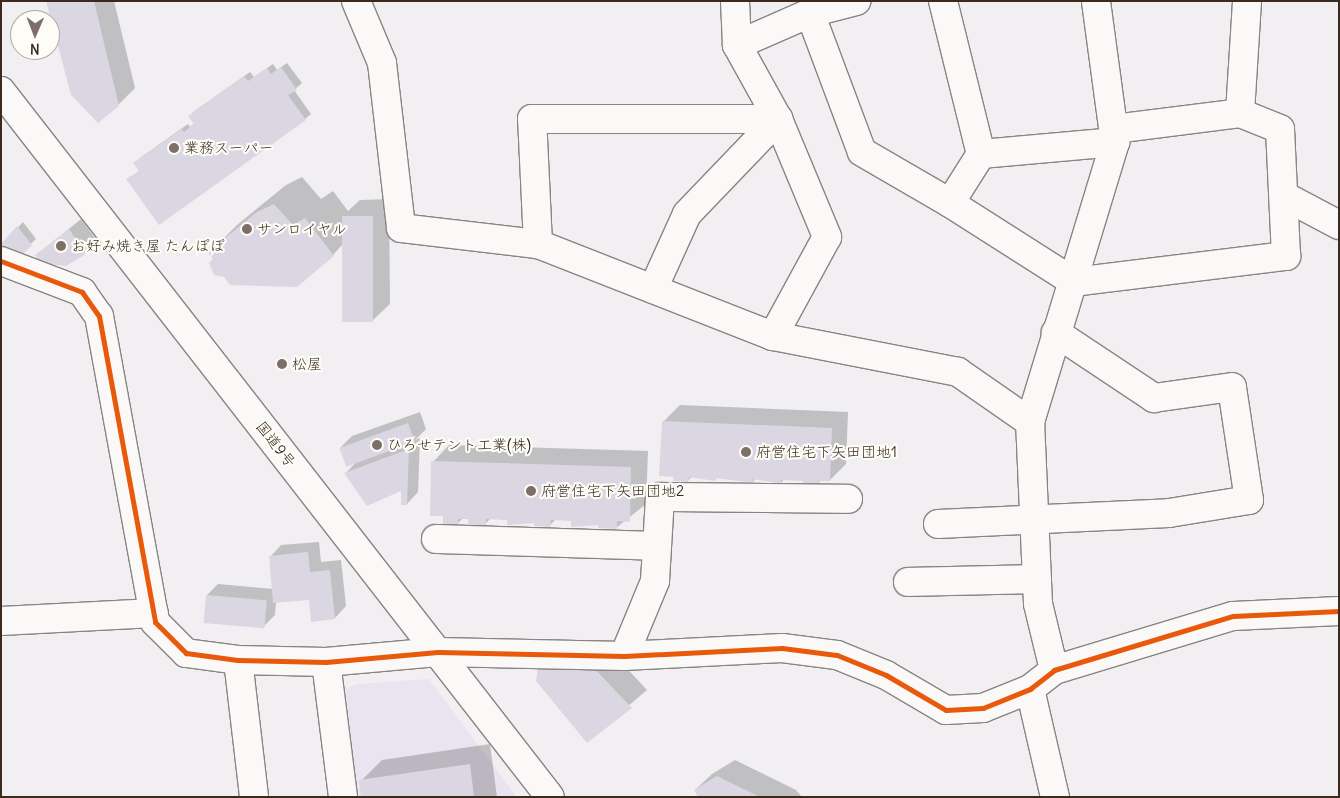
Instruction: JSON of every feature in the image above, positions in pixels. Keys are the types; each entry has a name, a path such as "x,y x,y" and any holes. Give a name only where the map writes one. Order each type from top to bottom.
{"main road":[{"path":"356,1 382,63 401,228 538,244 773,336 958,372 1030,422"},
{"path":"735,1 737,45 778,119 828,237 773,336"},
{"path":"737,45 810,13 856,1"},
{"path":"943,1 981,154 950,203"},
{"path":"1054,670 1038,604 1030,422 1056,333 1074,282 1114,136 1096,1"},
{"path":"1240,112 1247,1"},
{"path":"810,13 862,152 950,203 1074,282 1286,256 1280,129 1240,112 1114,136 981,154"},
{"name":"国道9号","path":"1,91 550,797"},
{"path":"538,244 532,119 778,119"},
{"path":"654,289 687,214 778,119"},
{"path":"1284,196 1339,225"},
{"path":"1,261 82,292 99,316 155,622 186,653 238,660 326,662 438,652 624,656 782,648 837,655 886,675 946,710 984,708 1030,689 1054,670 1233,616 1339,611"},
{"path":"938,524 1169,513 1249,500 1232,387 1154,398 1056,333"},
{"path":"624,656 655,581 660,497 848,500"},
{"path":"436,539 657,546"},
{"path":"908,582 1037,579"},
{"path":"1,621 154,613"},
{"path":"238,660 254,797"},
{"path":"326,662 343,797"},
{"path":"1030,689 1055,797"}],"shaded area":[{"path":"429,679 517,797 357,797 345,689 357,684"}],"building":[{"path":"46,1 94,1 119,106 98,123 71,95 60,54 60,10 48,10"},
{"path":"281,67 297,90 288,95 306,120 159,225 126,179 139,171 133,163 182,129 184,132 194,124 188,116 244,76 248,81 267,68 271,74"},
{"path":"274,204 293,225 305,218 334,256 297,287 230,285 224,277 214,275 209,263 213,259 208,252 257,212"},
{"path":"342,216 373,216 373,322 342,322"},
{"path":"17,226 32,245 24,253 8,252 1,244"},
{"path":"69,229 86,254 66,266 40,263 35,255"},
{"name":"府営住宅下矢田団地1","path":"662,421 832,428 830,481 818,481 818,486 803,485 803,481 781,480 781,484 753,479 753,483 716,478 715,481 689,477 688,482 673,481 674,477 659,476"},
{"name":"ひろせテント工業(株)","path":"408,423 415,442 346,467 339,448"},
{"path":"409,449 407,505 401,505 401,491 367,506 344,473"},
{"name":"府営住宅下矢田団地2","path":"431,461 631,467 630,522 617,521 617,529 598,528 598,525 571,527 571,521 551,520 550,527 534,526 534,523 507,525 507,520 486,519 486,526 468,525 468,519 458,519 458,525 443,524 443,516 430,516"},
{"path":"308,552 310,572 330,570 335,619 311,622 309,600 273,603 269,556"},
{"path":"206,595 267,600 264,628 204,623"},
{"path":"539,660 590,664 632,708 587,743 536,681"},
{"path":"470,764 474,797 361,797 359,780"},
{"path":"717,776 760,797 698,797 694,790"}],"cycle path":[{"path":"1,261 82,292 99,316 155,622 186,653 238,660 326,662 438,652 624,656 782,648 837,655 886,675 946,710 983,708 1030,689 1054,670 1233,616 1339,611"}],"place":[{"name":"業務スーパー","path":"174,148"},
{"name":"サンロイヤル","path":"247,229"},
{"name":"お好み焼き屋 たんぽぽ","path":"61,246"},
{"name":"松屋","path":"282,364"},
{"name":"ひろせテント工業(株)","path":"377,445"},
{"name":"府営住宅下矢田団地1","path":"746,452"},
{"name":"府営住宅下矢田団地2","path":"531,491"}]}
